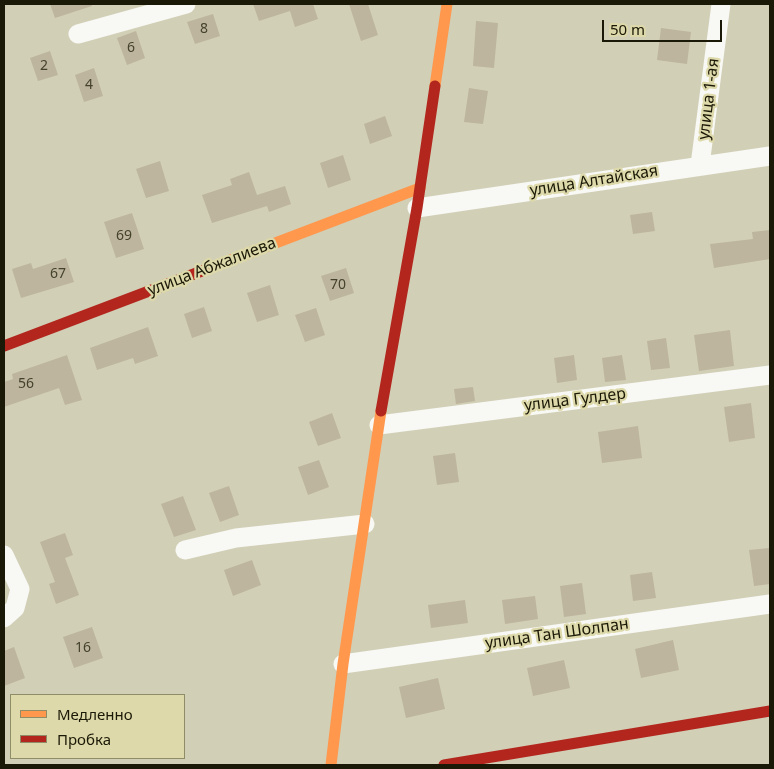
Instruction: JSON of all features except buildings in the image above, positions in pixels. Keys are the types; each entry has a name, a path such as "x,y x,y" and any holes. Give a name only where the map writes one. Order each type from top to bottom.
{"street":[{"path":"78,34 186,4"},
{"path":"331,765 344,664 380,425 417,208 447,4"},
{"name":"улица 1-ая","path":"700,165 721,4"},
{"name":"улица Алтайская","path":"417,208 770,156"},
{"name":"улица Абжалиева","path":"4,346 420,188"},
{"name":"улица Гулдер","path":"380,425 770,375"},
{"path":"185,550 236,538 365,524"},
{"path":"4,555 20,589 15,608 4,618"},
{"name":"улица Тан Шолпан","path":"344,664 770,604"},
{"path":"444,765 770,711"}],"traffic: slow":[{"path":"435,86 447,4"},
{"path":"215,266 420,188"},
{"path":"331,765 343,664 381,411"}],"traffic: jam":[{"path":"381,411 417,208 435,86"},
{"path":"4,346 215,266"},
{"path":"444,765 770,711"}]}
